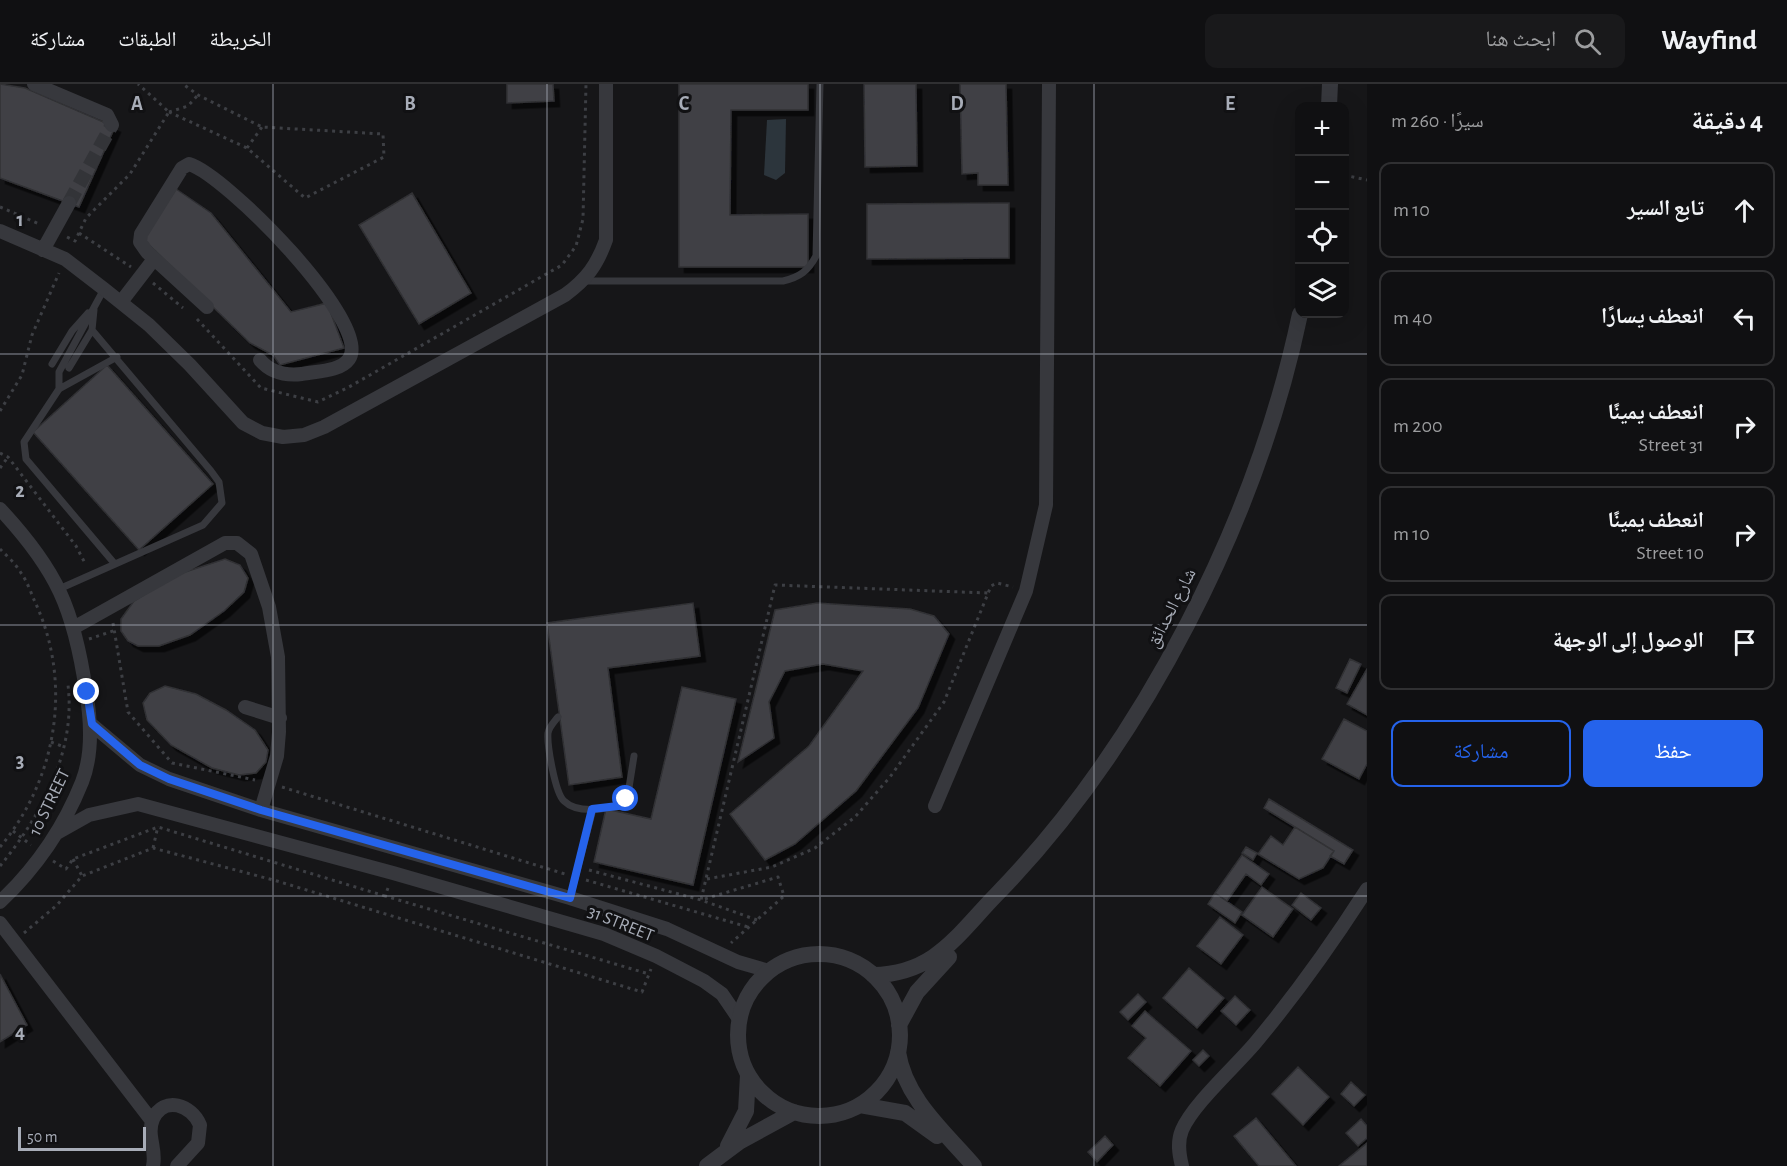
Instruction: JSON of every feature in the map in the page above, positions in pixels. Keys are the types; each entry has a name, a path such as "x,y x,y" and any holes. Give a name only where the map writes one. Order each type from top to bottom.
{"street":[{"path":"34,84 107,115 112,125"},
{"path":"0,231 65,259 121,302 190,365 243,423 262,433 283,437 304,435 324,427 565,295 584,281 598,262 606,240 606,84"},
{"path":"935,806 1026,591 1046,505 1049,84"},
{"path":"1329,102 1330,84"},
{"path":"207,307 141,246 141,234 186,164 195,166 252,209 305,267 348,334 352,346 349,359 338,368 296,375 276,372 260,360"},
{"path":"43,250 69,203"},
{"path":"121,302 154,259"},
{"name":"شارع الحدائق","path":"1007,885 1064,820 1105,763 1193,611 1235,517 1259,455 1284,379 1299,318"},
{"name":"10 STREET","path":"0,509 31,543 59,589 79,642 92,724 83,780 57,833 43,854 0,902"},
{"path":"75,627 225,543 243,545 251,554 274,632 280,681 277,756 261,810"},
{"path":"245,707 280,718"},
{"name":"31 STREET","path":"92,724 140,765 169,779 261,810 570,898 667,929 719,954 769,971"},
{"name":"31 STREET","path":"57,833 89,815 138,804 393,873 578,925 656,956 722,993 739,1019"},
{"path":"873,975 900,973 927,963 1007,885"},
{"path":"899,1025 917,992 997,907 1007,885"},
{"path":"1182,1166 1178,1150 1181,1132 1190,1116 1256,1042 1306,977 1367,889"},
{"path":"0,923 152,1121"},
{"path":"721,1154 742,1123 748,1099 748,1074 738,1045 739,1019 752,990 769,971 797,957 828,955 859,965 873,975 891,998 899,1025 898,1051 902,1074 911,1092 975,1166"},
{"path":"748,1074 767,1098 794,1112 815,1116 830,1115 860,1105 884,1083 898,1051"},
{"path":"153,1166 156,1153 150,1132 152,1121 157,1112 167,1106 178,1105 189,1108 200,1125 198,1143 177,1166"},
{"path":"860,1105 896,1109 914,1117 936,1135 963,1166"},
{"path":"707,1166 721,1154 794,1112"}],"lane":[{"path":"584,281 783,281 798,278 809,269 816,256 820,84"},
{"path":"59,389 59,372 104,289"},
{"path":"69,368 92,330 94,308"},
{"path":"52,364 72,331 94,308"},
{"path":"59,589 90,573 203,525 222,503 219,482 117,357 92,330"},
{"path":"114,563 26,459 24,442 59,389 117,357"},
{"path":"558,717 548,732 558,795 565,803 573,807 592,809 618,806 626,799 634,756"},
{"path":"570,898 592,809"}],"path":[{"path":"138,84 169,112 247,148 305,198 384,157 383,134 262,127 198,95 183,84"},
{"path":"79,233 142,274 197,320 261,388 318,402 360,382 562,265 576,246 583,219 586,84"},
{"path":"0,411 22,375 32,335 65,259 86,218 130,174 169,112 188,106 198,95"},
{"path":"247,148 262,127"},
{"path":"1349,176 1367,180"},
{"path":"0,207 75,241"},
{"path":"0,453 8,457 76,546 90,573"},
{"path":"0,468 8,457"},
{"path":"0,549 21,573 52,646 57,698 51,742 37,791 13,831 0,847"},
{"path":"21,573 29,569"},
{"path":"706,879 772,867 815,848 855,817 890,777 944,702 991,586 997,583 1026,591"},
{"path":"701,900 775,585 988,593"},
{"path":"107,608 116,630 128,712 172,763 270,783 748,927"},
{"path":"79,642 116,630"},
{"path":"0,866 22,839 46,799 64,747 70,704 67,680"},
{"path":"51,742 64,747"},
{"path":"13,831 66,869 73,859 158,827 649,974"},
{"path":"14,941 57,905 82,876 153,848 277,881 642,992 656,956"},
{"path":"73,859 82,876"},
{"path":"578,867 701,900 757,920"},
{"path":"385,896 393,873"},
{"path":"701,900 778,877 784,896 719,954"}],"shaded area":[{"path":"786,119 785,173 776,180 764,175 767,120"}],"building":[{"path":"0,84 25,88 115,127 79,207 0,178"},
{"path":"507,84 553,84 554,101 507,103"},
{"path":"679,84 808,84 808,110 731,110 730,215 808,214 808,267 679,267"},
{"path":"864,84 916,84 917,166 865,167"},
{"path":"960,84 1006,84 1008,185 978,185 978,173 962,174"},
{"path":"176,189 211,213 291,312 327,303 344,348 280,365 273,355 250,343 143,239"},
{"path":"412,193 471,293 419,324 359,225"},
{"path":"1009,203 1009,258 867,259 867,204"},
{"path":"107,365 213,484 139,550 33,432"},
{"path":"225,559 240,565 248,578 244,592 224,611 190,635 159,646 138,646 128,641 121,631 121,619 134,601 176,575"},
{"path":"693,603 700,656 608,668 622,777 569,785 547,623"},
{"path":"817,603 910,609 934,616 949,634 918,708 856,791 795,844 765,860 730,814 809,746 863,671 823,664 785,671 769,702 774,738 738,762 775,610"},
{"path":"1350,659 1361,664 1347,693 1336,688"},
{"path":"1367,669 1367,715 1347,704"},
{"path":"165,686 196,694 226,710 255,730 268,750 266,762 256,773 239,775 212,768 171,745 147,720 143,703 150,693"},
{"path":"682,687 736,699 693,885 594,862 606,809 651,819"},
{"path":"1344,719 1367,731 1367,764 1359,779 1322,759"},
{"path":"1269,799 1353,850 1344,864 1330,856 1334,851 1264,808"},
{"path":"1295,827 1334,851 1323,868 1299,879 1258,854 1271,836 1283,845"},
{"path":"1246,847 1257,853 1253,860 1242,853"},
{"path":"1242,855 1269,874 1261,885 1246,874 1227,901 1215,893"},
{"path":"1262,887 1293,909 1273,937 1242,915"},
{"path":"1215,893 1242,912 1235,923 1208,904"},
{"path":"1301,893 1321,908 1311,920 1292,905"},
{"path":"1220,917 1243,935 1221,964 1197,946"},
{"path":"1189,968 1224,998 1197,1028 1163,998"},
{"path":"0,974 27,1025 0,1042"},
{"path":"1138,994 1146,1002 1128,1020 1120,1012"},
{"path":"1235,996 1250,1010 1236,1025 1221,1011"},
{"path":"1145,1011 1191,1051 1160,1086 1128,1058 1146,1038 1132,1026"},
{"path":"1203,1050 1209,1056 1199,1066 1193,1060"},
{"path":"1298,1067 1329,1097 1303,1125 1272,1094"},
{"path":"1351,1082 1365,1095 1354,1106 1341,1094"},
{"path":"1256,1118 1296,1166 1259,1166 1234,1136"},
{"path":"1361,1119 1367,1126 1367,1138 1358,1146 1346,1133"},
{"path":"1105,1136 1113,1145 1097,1162 1088,1152"},
{"path":"1367,1143 1367,1166 1339,1166"}],"tunnel":[{"path":"69,203 112,125"}],"route":[{"path":"87,692 92,724 120,751 140,765 169,779 261,810 570,898 592,809 618,806 626,799"}]}
